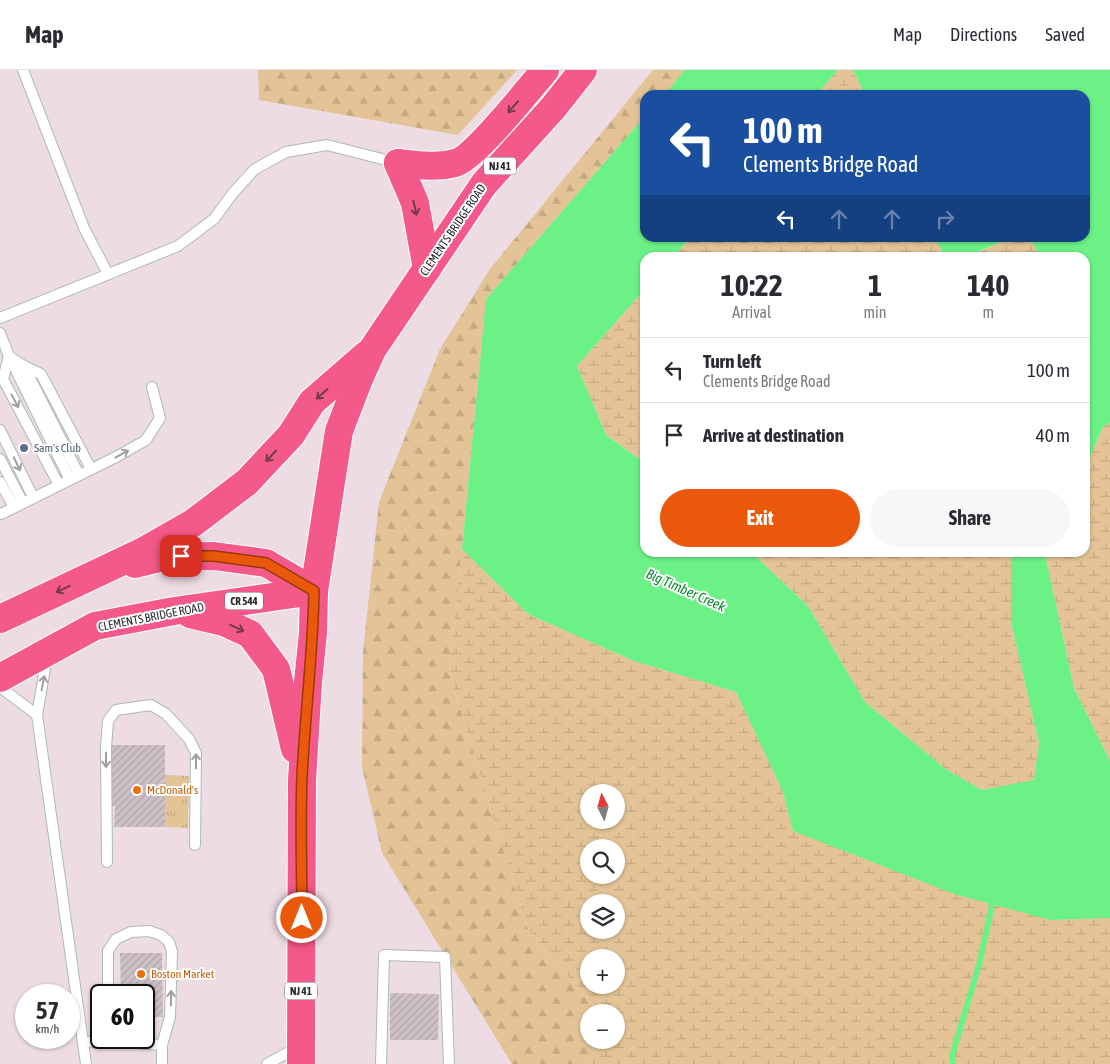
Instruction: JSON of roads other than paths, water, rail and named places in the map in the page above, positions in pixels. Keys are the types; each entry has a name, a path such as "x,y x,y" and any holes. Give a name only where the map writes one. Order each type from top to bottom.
{"main road":[{"path":"398,163 430,167 457,163 474,151 545,70"},
{"name":"CLEMENTS BRIDGE ROAD","path":"314,591 339,431 358,379 372,350 484,184 552,108 583,70"},
{"path":"398,163 415,203 426,269"},
{"name":"CLEMENTS BRIDGE ROAD","path":"0,619 144,551 192,523 247,482 291,435 312,402 372,350"},
{"name":"CLEMENTS BRIDGE ROAD","path":"97,573 164,557 214,556 266,563 314,591"},
{"name":"CLEMENTS BRIDGE ROAD","path":"0,678 95,626 174,611 314,591"},
{"name":"NJ 41","path":"301,1055 302,780 313,633 314,591"},
{"path":"174,611 224,622 250,634 256,641 276,669 302,780"}],"lane":[{"path":"23,70 84,228 108,274"},
{"path":"0,318 178,246 214,219 233,193 256,169 286,152 326,145 398,163"},
{"path":"0,333 9,356 74,478"},
{"path":"9,356 41,374 91,469"},
{"path":"9,356 3,378 59,485"},
{"path":"24,366 74,478"},
{"path":"0,512 1,514 74,478 146,440 160,418 152,387"},
{"path":"0,430 34,497"},
{"path":"0,459 18,505"},
{"path":"0,482 18,505"},
{"path":"48,651 37,714 86,1064"},
{"path":"0,687 37,714"},
{"path":"107,862 106,747 108,721 116,710 151,705 166,714 189,739 196,753 194,845"},
{"path":"108,984 108,951 116,939 131,932 149,931 162,935 168,942 172,951 170,1017 162,1045 162,1064"},
{"path":"381,1064 384,955 445,957 449,1064"},
{"path":"83,1042 90,1041"},
{"path":"155,1044 162,1045"},
{"path":"266,1064 301,1055"}],"water":[{"path":"685,70 838,70 820,90 668,90"},
{"path":"853,70 1110,70 1110,422 1103,427 1090,457 1090,252 1038,252 1032,242 1090,242 1090,90 863,90"},
{"name":"Big Timber Creek","path":"640,122 640,242 686,242 677,252 640,252 640,295 577,366 606,435 640,459 640,557 756,557 808,606 865,702 947,770 982,790 1034,780 1039,743 1011,622 1011,557 1047,557 1074,688 1110,761 1110,918 1050,920 954,894 793,831 783,792 736,692 634,661 528,614 462,549 486,299"},
{"path":"937,242 1001,242 977,252 942,252"}],"waterway":[{"path":"953,1064 952,1057 979,965 994,896"}],"place":[{"name":"Sam's Club","path":"24,448"},
{"name":"McDonald's","path":"137,790"},
{"name":"Boston Market","path":"141,974"}]}
